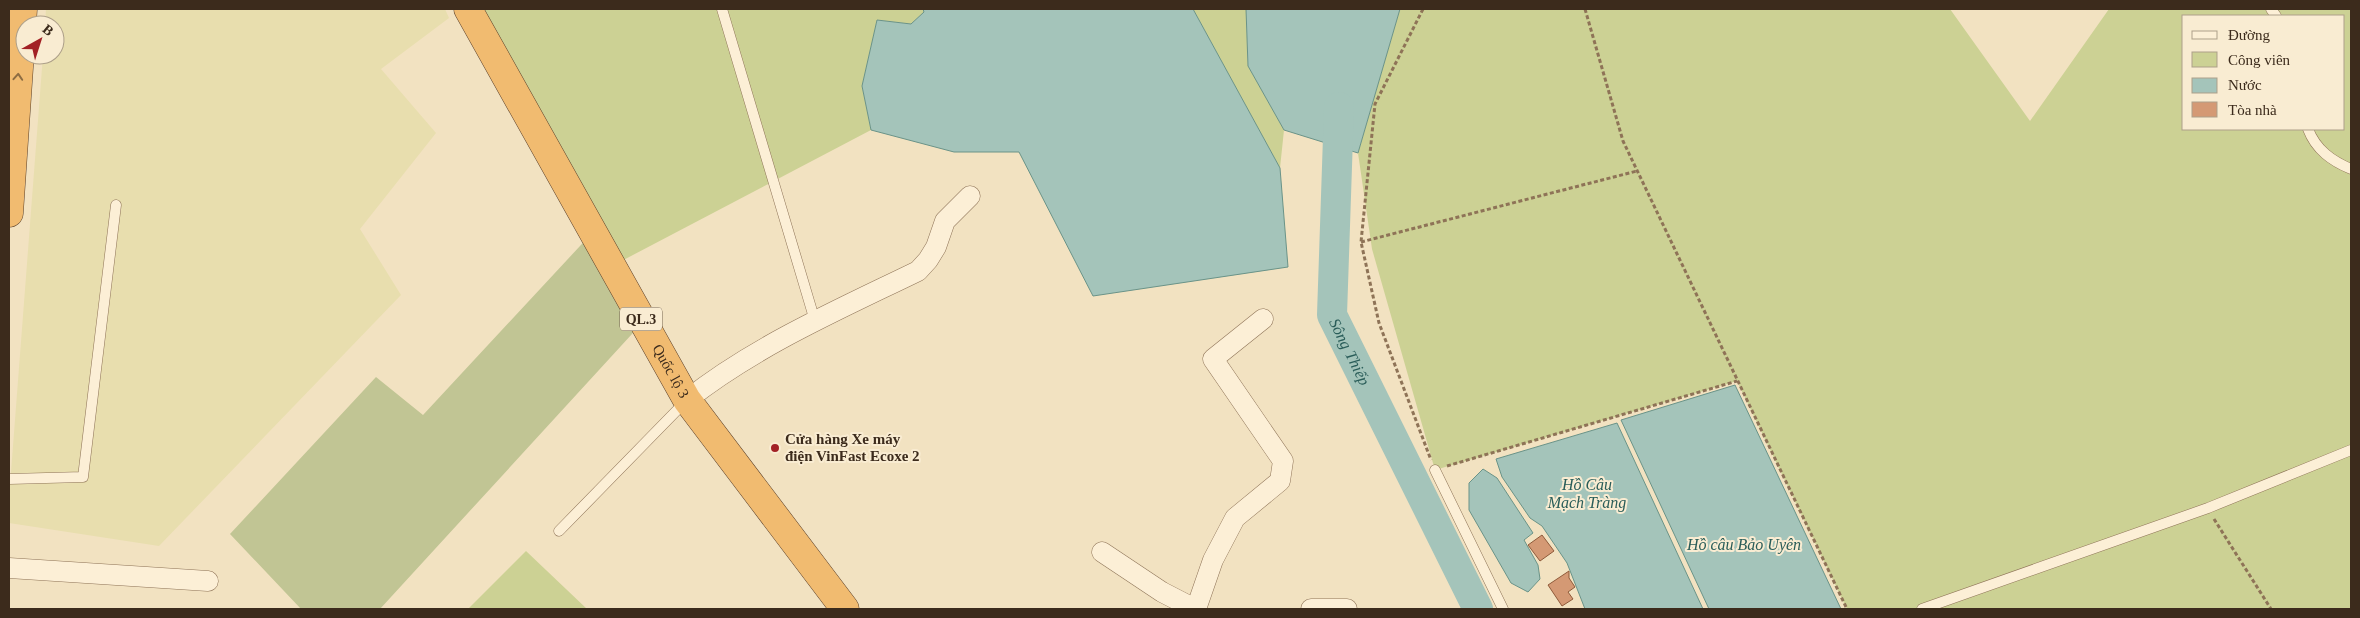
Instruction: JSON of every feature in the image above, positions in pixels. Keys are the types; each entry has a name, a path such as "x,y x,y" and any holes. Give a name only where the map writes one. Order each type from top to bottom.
{"highway":[{"path":"9,213 24,9"},
{"name":"Quốc lộ 3","path":"468,9 687,400 845,609"}],"street":[{"path":"687,400 710,382 816,321 918,271 936,247 945,221 970,196"},
{"path":"1102,552 1162,592 1196,609 1213,560 1235,518 1280,480 1282,460 1213,359 1263,319"},
{"path":"9,568 208,581"},
{"path":"1311,609 1348,609"}],"lane":[{"path":"722,9 816,321"},
{"path":"2309,130 2322,151 2332,161 2351,170"},
{"path":"9,479 83,477 116,205"},
{"path":"559,531 687,400"},
{"path":"1922,609 1946,605 2208,508 2351,450"},
{"path":"1435,470 1502,609"}],"path":[{"path":"1423,9 1375,104 1361,242 1379,324 1435,470 1737,381"},
{"path":"1585,9 1622,141 1847,609"},
{"path":"1361,242 1637,171"},
{"path":"2208,508 2270,609"}],"shaded area":[{"path":"46,9 445,9 449,18 381,69 436,133 360,229 401,295 159,546 9,523 9,498 42,65 65,65 65,15 46,15"}],"green space":[{"path":"468,9 923,9 924,12 911,24 877,20 862,86 871,130 612,266"},
{"path":"1193,9 1246,9 1248,66 1284,130 1280,168"},
{"path":"1400,9 1950,9 2030,121 2109,9 2351,9 2351,609 1847,609 1737,381 1435,470 1372,249 1358,153"},
{"path":"593,232 643,322 380,609 301,609 230,534 376,377 423,415"},
{"path":"526,551 587,609 468,609"}],"water":[{"path":"923,9 1193,9 1280,168 1288,267 1093,296 1019,152 954,152 871,130 862,86 877,20 911,24 924,12"},
{"path":"1246,9 1400,9 1358,153 1284,130 1248,66"},
{"name":"Hồ câu Bảo Uyên","path":"1735,385 1841,609 1709,609 1621,420"},
{"name":"Hồ Câu Mạch Tràng","path":"1617,423 1703,609 1585,609 1567,563 1542,526 1530,518 1502,477 1496,459"},
{"path":"1483,469 1497,478 1533,533 1524,540 1538,565 1540,579 1528,592 1511,583 1469,510 1469,483"}],"building":[{"path":"1542,535 1554,551 1540,561 1528,545"},
{"path":"1569,571 1569,578 1575,587 1568,592 1573,599 1562,606 1548,585"}],"waterway":[{"name":"Sông Thiếp","path":"1339,107 1332,315 1478,609"}],"place":[{"name":"Cửa hàng Xe máy điện VinFast Ecoxe 2","path":"775,448"}]}
